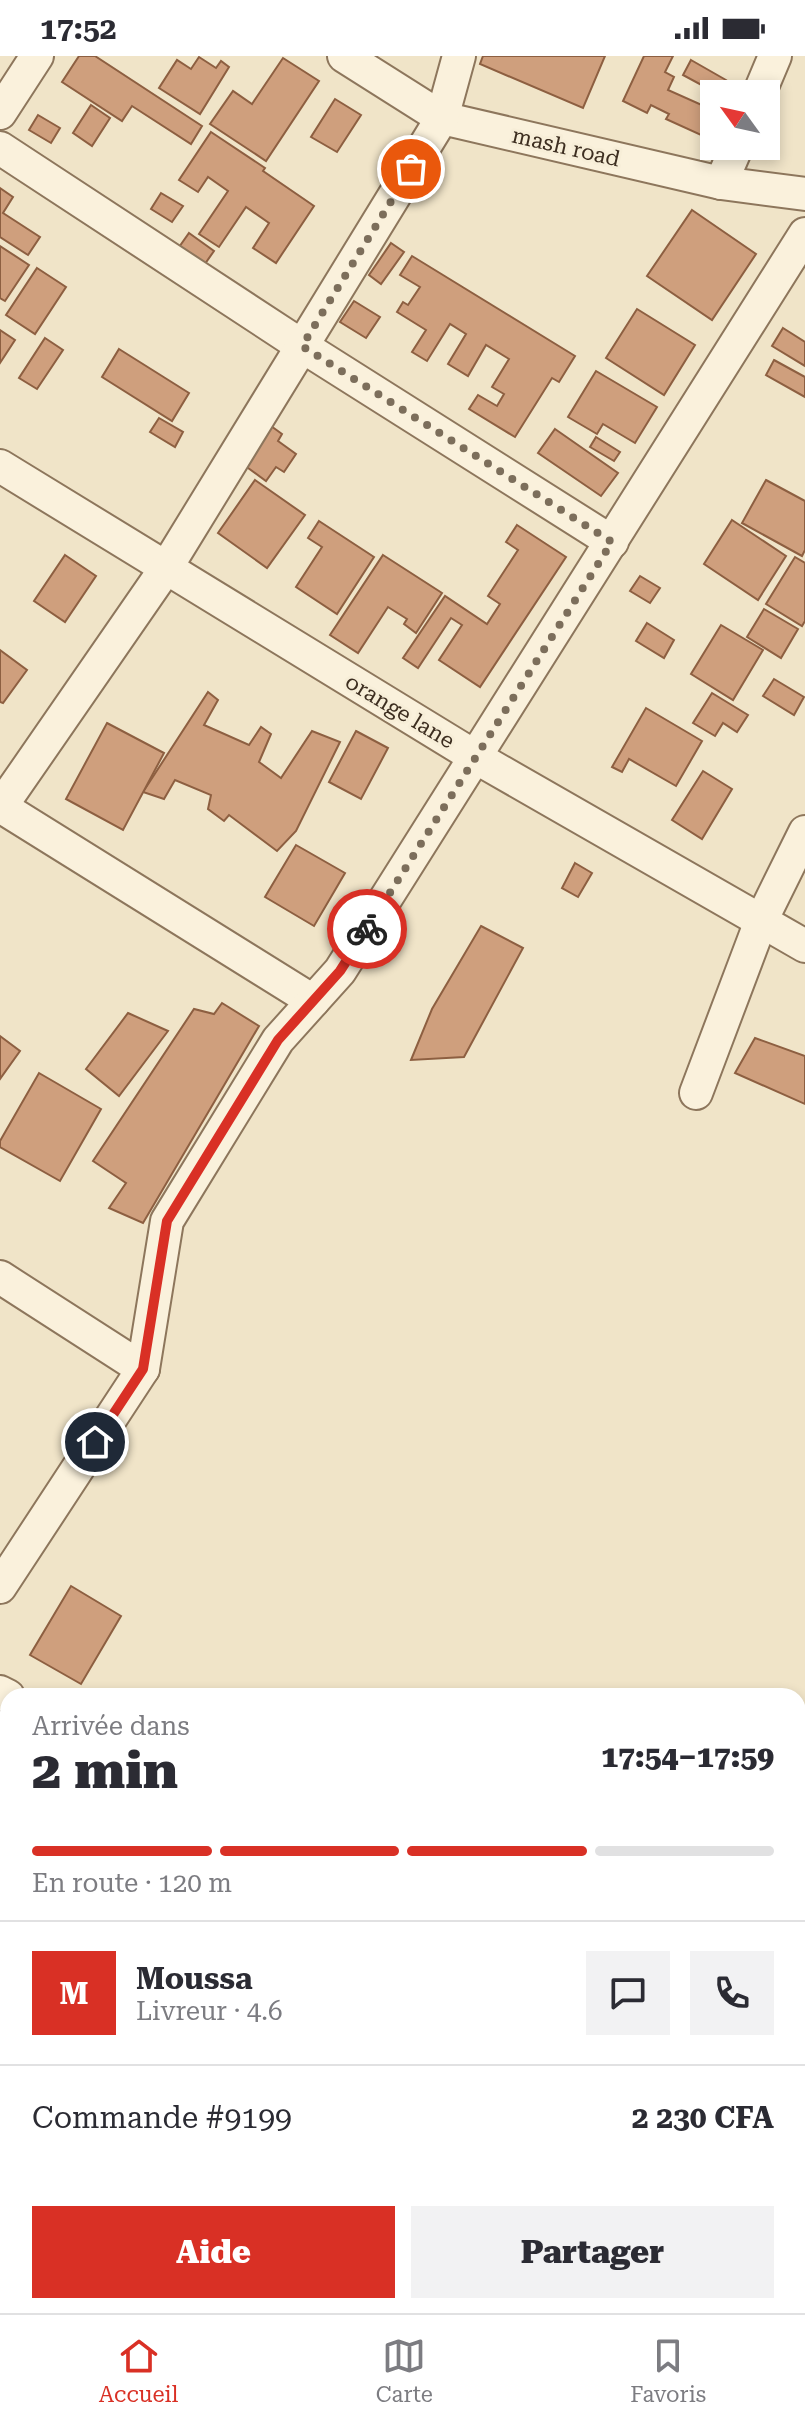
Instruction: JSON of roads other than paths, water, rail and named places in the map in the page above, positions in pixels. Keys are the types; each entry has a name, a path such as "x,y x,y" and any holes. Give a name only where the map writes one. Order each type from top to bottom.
{"street":[{"path":"0,113 37,56"},
{"name":"mash road","path":"344,56 442,118 721,183 805,194"},
{"path":"313,1001 0,807 166,568 442,118 459,56"},
{"path":"765,80 775,56"},
{"path":"0,148 302,346 612,542"},
{"path":"721,183 731,160"},
{"path":"0,1587 143,1369 167,1221 278,1040 340,971 805,234"},
{"name":"orange lane","path":"0,466 477,758 805,946"},
{"path":"696,1093 761,921 805,832"},
{"path":"0,1277 143,1369"}]}
